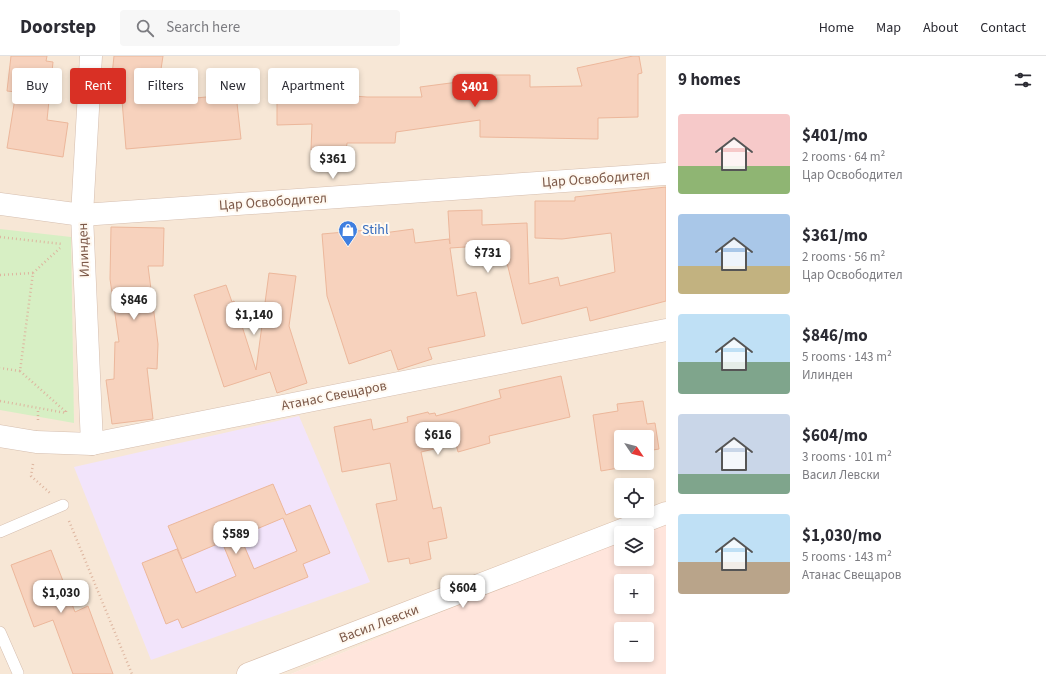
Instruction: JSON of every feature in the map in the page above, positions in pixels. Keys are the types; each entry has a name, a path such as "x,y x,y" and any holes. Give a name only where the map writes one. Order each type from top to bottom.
{"street":[{"name":"Илинден","path":"91,56 82,215 92,444"},
{"name":"Цар Освободител","path":"0,204 82,215 666,174"},
{"name":"Атанас Свещаров","path":"0,436 36,442 92,444 666,330"},
{"name":"Васил Левски","path":"248,674 666,512"}],"lane":[{"path":"0,532 63,505"},
{"path":"0,632 18,673"}],"path":[{"path":"0,237 63,244"},
{"path":"63,244 63,252"},
{"path":"20,371 33,273 63,244"},
{"path":"0,274 33,273"},
{"path":"0,368 20,371 66,412"},
{"path":"0,401 66,412"},
{"path":"66,405 66,412"},
{"path":"38,408 36,442 31,476 63,505 132,674"}],"shaded area":[{"path":"0,56 666,56 666,520 651,526 614,526 614,541 291,674 0,674"},
{"path":"299,416 370,582 151,660 74,467"},
{"path":"666,520 666,674 291,674 614,541 614,566 654,566 654,526 651,526"}],"green space":[{"path":"0,229 71,237 74,423 0,410"}],"building":[{"path":"11,56 47,56 46,61 53,62 52,68 12,68 12,92 7,91"},
{"path":"114,56 163,56 161,68 134,68 134,104 198,104 198,98 206,97 206,104 237,104 241,139 126,149 122,104 126,104 126,68 113,68"},
{"path":"639,56 642,73 638,74 638,117 598,118 598,139 480,137 480,120 396,132 395,143 347,143 346,152 311,150 312,124 277,125 277,104 359,104 359,96 422,97 420,87 481,79 481,75 530,75 530,87 582,86 577,68"},
{"path":"14,104 49,104 47,120 68,123 63,157 7,148"},
{"path":"666,187 666,301 590,321 587,307 522,324 507,263 498,264 497,245 450,248 457,296 476,292 485,336 428,348 432,359 398,370 391,350 349,364 327,296 322,234 368,230 369,235 413,229 415,243 449,239 450,244 448,211 482,210 482,225 527,223 529,284 558,277 560,286 615,272 611,233 562,239 535,238 535,201 575,201 575,197"},
{"path":"111,227 164,228 163,266 148,266 158,344 157,369 147,368 153,419 112,424 106,380 114,379 115,342 119,342 110,279"},
{"path":"269,273 296,276 289,326 307,383 277,393 270,372 224,387 194,295 226,285 232,302 234,301 256,370"},
{"path":"561,376 570,417 489,436 490,443 458,452 456,444 421,452 433,509 441,507 447,538 428,542 431,559 410,564 409,558 388,562 376,504 397,500 390,463 342,472 334,427 371,419 373,430 408,422 407,417 428,412 429,414 435,413 436,416 501,398 499,390"},
{"path":"643,401 647,424 655,423 659,449 654,450 654,430 614,430 614,469 601,471 593,415 618,411 617,404"},
{"path":"273,484 286,515 310,505 330,553 303,564 308,577 182,628 178,619 166,624 142,563 177,549 196,593 236,576 222,542 182,559 168,526","holes":["283,518 297,551 254,569 240,536"]},
{"path":"51,550 75,612 88,606 113,674 73,674 53,620 34,627 11,565"}],"place":[{"name":"Stihl","path":"348,247"}]}
